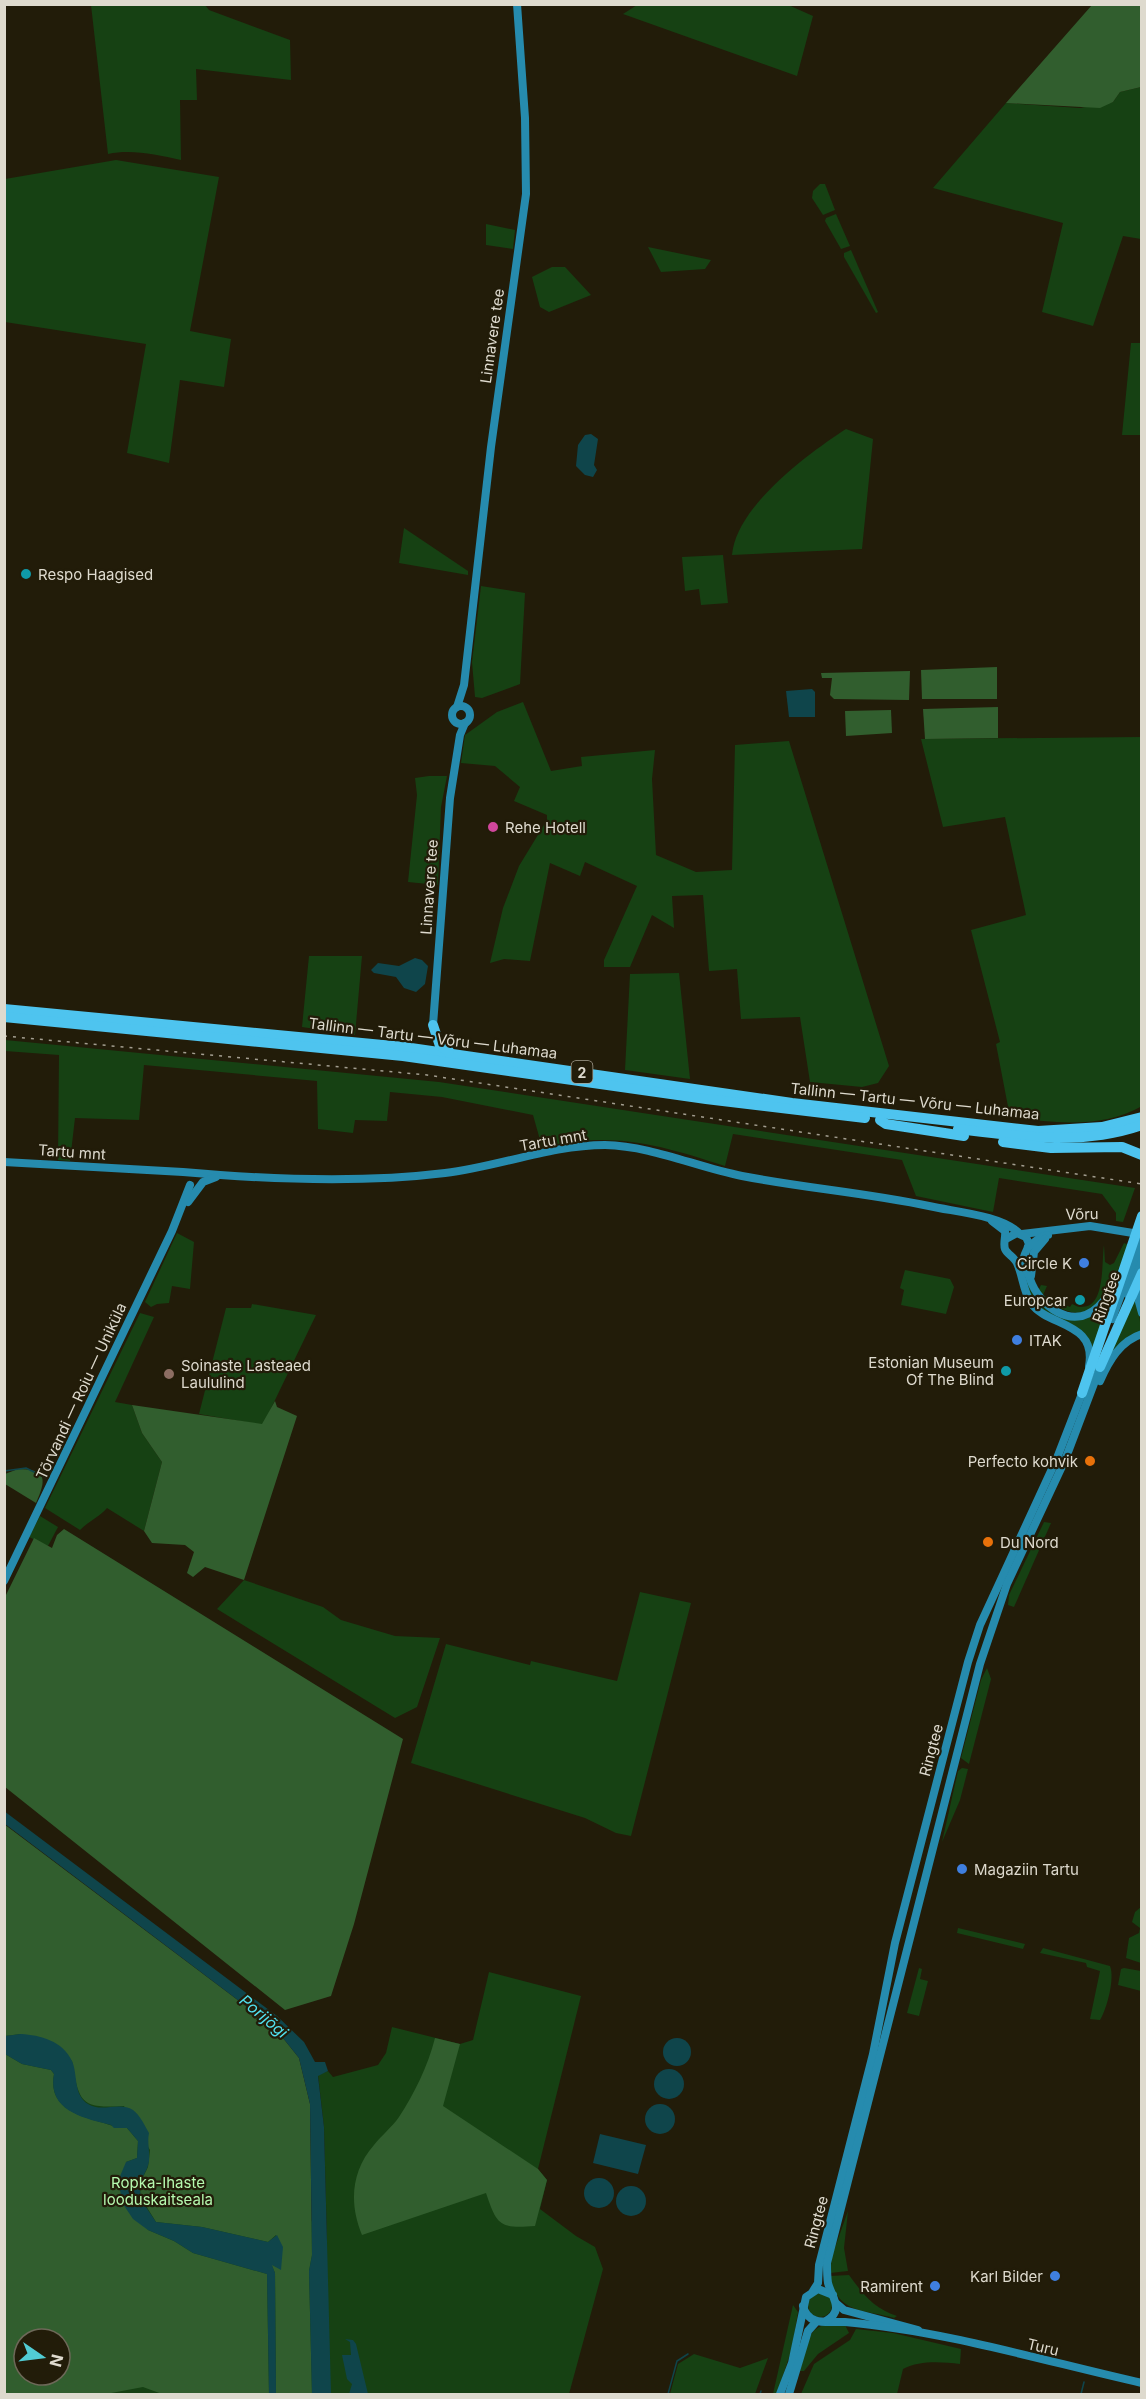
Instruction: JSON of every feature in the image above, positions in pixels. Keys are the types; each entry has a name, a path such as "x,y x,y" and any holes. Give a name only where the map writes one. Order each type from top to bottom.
{"highway":[{"name":"Tallinn — Tartu — Võru — Luhamaa","path":"4,1009 404,1047 792,1103 1038,1131 1102,1127 1142,1117"},
{"name":"Tallinn — Tartu — Võru — Luhamaa","path":"4,1017 403,1056 706,1099 1057,1139 1104,1135 1142,1125"},
{"path":"404,1047 422,1045 429,1038 433,1025"},
{"path":"433,1025 440,1046 460,1054"},
{"path":"879,1120 886,1124 1039,1147 1122,1147 1142,1155"},
{"path":"1082,1393 1142,1216"},
{"path":"1100,1367 1142,1273"}],"main road":[{"name":"Linnavere tee","path":"433,1025 447,834 456,752 452,714 463,695 490,447 526,194 527,158 517,4"},
{"name":"Linnavere tee","path":"456,752 465,723 471,716 466,670"},
{"path":"457,707 465,706 470,710"},
{"path":"454,720 460,724 465,723"},
{"name":"Tartu mnt","path":"4,1162 173,1172 195,1181 226,1175 276,1177 427,1175 476,1168 566,1148 607,1145 652,1151 739,1176 916,1204 987,1219"},
{"name":"Tõrvandi — Roiu — Uniküla","path":"4,1581 195,1181"},
{"path":"987,1219 1008,1223 1028,1239 1025,1266 1035,1294 1049,1308 1066,1315 1082,1316 1093,1311 1104,1301 1130,1250"},
{"path":"987,1219 1002,1228 1006,1239 1005,1249 1012,1256 1032,1305 1042,1313 1076,1330 1087,1344 1090,1362 1082,1393"},
{"name":"Võru","path":"1021,1233 1076,1226 1117,1231 1142,1238"},
{"name":"Võru","path":"1027,1250 1041,1237 1052,1234 1117,1231"},
{"path":"1006,1239 1021,1233"},
{"path":"1030,1280 1034,1252 1052,1234"},
{"name":"Ringtee","path":"813,2291 818,2283 819,2265 873,2054 895,1943 968,1662 980,1625 1057,1458 1142,1238"},
{"path":"1012,1256 1019,1256 1027,1250"},
{"name":"Ringtee","path":"833,2295 827,2275 830,2253 980,1664 1007,1584 1085,1409 1142,1255"},
{"path":"1142,1284 1139,1302 1142,1313"},
{"path":"1085,1409 1113,1356 1130,1339 1142,1334"},
{"path":"780,2394 792,2363 803,2307 806,2297 813,2291 824,2289 833,2295 837,2304 834,2315 826,2321 816,2322 807,2316 803,2307"},
{"name":"Turu","path":"837,2304 844,2310 882,2318 939,2336 1142,2383"},
{"name":"Turu","path":"826,2321 939,2336"},
{"path":"789,2394 808,2331 816,2322"}],"green space":[{"path":"786,4 813,16 797,76 623,14 637,5"},
{"path":"91,5 205,5 209,10 290,40 291,80 196,69 197,100 180,100 181,160 135,152 108,154"},
{"path":"1092,5 1141,5 1141,87 1120,92 1113,102 1100,108 1006,103"},
{"path":"1141,87 1141,239 1123,236 1093,326 1042,312 1063,223 933,188 1006,103 1080,108 1113,102 1120,92"},
{"path":"116,160 219,177 190,331 231,339 224,387 180,380 169,463 127,453 146,344 5,322 5,179"},
{"path":"820,184 825,184 835,210 823,215 812,198 813,191"},
{"path":"836,214 850,246 841,249 825,221 826,218"},
{"path":"486,224 515,230 513,249 486,245"},
{"path":"648,247 711,260 705,269 661,272"},
{"path":"851,250 878,312 876,313 844,257 844,253"},
{"path":"552,267 565,267 591,295 549,312 540,307 532,277"},
{"path":"1131,343 1141,343 1141,435 1122,435"},
{"path":"846,429 873,439 862,549 732,555 746,518 760,500 795,466"},
{"path":"404,528 468,571 468,575 399,563"},
{"path":"723,555 728,603 701,605 699,589 685,591 682,557"},
{"path":"481,586 525,593 520,684 482,698 475,697 472,662"},
{"path":"997,667 997,699 922,699 921,670"},
{"path":"910,671 909,700 834,699 830,695 832,678 822,678 821,673"},
{"path":"523,702 551,771 582,766 581,757 655,750 652,779 656,855 696,872 732,870 735,745 789,741 889,1066 878,1083 862,1087 810,1082 800,1017 741,1019 737,969 709,971 703,895 672,896 674,928 652,915 630,967 604,967 604,960 637,886 585,862 580,876 550,863 530,961 504,959 490,963 503,908 519,866 547,820 547,815 514,801 520,787 495,766 461,763 465,735 497,712"},
{"path":"998,707 998,738 925,739 923,709"},
{"path":"891,710 892,733 846,736 845,711"},
{"path":"1141,737 1142,1106 1111,1118 1094,1121 1060,1122 1010,1117 996,1044 1000,1042 971,930 1026,915 1005,817 943,827 921,739"},
{"path":"447,776 441,807 438,885 408,882 417,795 415,778"},
{"path":"309,956 362,956 355,1035 302,1027"},
{"path":"679,973 690,1079 625,1070 630,974"},
{"path":"5,1040 439,1082 1135,1188 1123,1222 1116,1221 1116,1213 1102,1194 999,1178 993,1212 916,1196 902,1160 733,1134 725,1166 635,1142 591,1140 542,1147 533,1115 442,1097 390,1092 387,1121 355,1120 353,1133 318,1129 317,1081 144,1065 139,1120 75,1118 70,1161 58,1160 59,1055 5,1051"},
{"path":"177,1233 194,1242 190,1289 172,1286 169,1303 151,1307 145,1302"},
{"path":"1124,1243 1129,1245 1114,1279 1096,1305 1085,1311 1072,1312 1057,1306 1043,1295 1070,1307 1072,1304 1083,1307 1091,1304 1097,1297 1100,1287 1104,1245 1105,1262 1110,1265 1114,1263"},
{"path":"1022,1269 1024,1269 1036,1298 1048,1308 1066,1315 1079,1318 1110,1295 1093,1357 1079,1329 1040,1309 1029,1294"},
{"path":"905,1270 950,1279 954,1287 946,1314 901,1305 904,1290 900,1288"},
{"path":"1041,1285 1047,1286 1043,1295 1038,1291"},
{"path":"1137,1294 1141,1331 1112,1354 1111,1352"},
{"path":"252,1304 316,1315 263,1425 199,1414 226,1308 251,1308"},
{"path":"140,1313 154,1317 115,1402 132,1405 142,1433 162,1462 144,1531 107,1508 80,1530 45,1508"},
{"path":"275,1401 277,1407 297,1416 244,1580 205,1567 193,1577 187,1573 194,1552 185,1545 152,1543 144,1531 162,1462 142,1433 132,1405 262,1424"},
{"path":"18,1469 35,1471 42,1477 42,1488 36,1503 5,1484 5,1474"},
{"path":"40,1516 58,1527 48,1546 29,1537"},
{"path":"1044,1522 1051,1523 1014,1607 1008,1605 1009,1595"},
{"path":"64,1529 403,1739 354,1924 331,1996 285,2010 5,1787 5,1597 34,1538 52,1548 57,1535"},
{"path":"244,1580 323,1607 341,1620 395,1636 440,1638 417,1707 395,1718 217,1609"},
{"path":"640,1592 691,1603 631,1836 616,1833 585,1818 411,1763 446,1644 530,1665 531,1661 617,1681"},
{"path":"987,1668 991,1679 969,1764 961,1758 981,1680"},
{"path":"962,1768 968,1769 960,1800 942,1842 958,1771"},
{"name":"Ropka-Ihaste looduskaitseala","path":"4,1824 327,2241 324,2127 318,2075 328,2071 333,2077 378,2065 386,2053 392,2027 460,2044 473,2040 489,1972 581,1996 538,2169 547,2180 540,2209 595,2247 603,2269 569,2394 5,2394"},
{"path":"4,1824 275,2028 299,2058 310,2104 312,2255 309,2271 312,2394 276,2394 275,2273 271,2264 281,2269 276,2235 268,2242 202,2227 156,2222 140,2196 141,2181 148,2167 150,2150 124,2106 109,2107 90,2104 80,2094 72,2061 21,2034 5,2036"},
{"path":"1141,1907 1141,1963 1126,1958 1129,1938 1139,1933 1140,1928 1132,1922 1135,1912"},
{"path":"958,1928 1025,1944 1023,1949 957,1933"},
{"path":"1043,1948 1110,1966 1112,1978 1110,1993 1100,2020 1090,2019 1100,1971 1087,1967 1086,1963 1040,1953"},
{"path":"919,1968 922,1969 920,1979 928,1981 919,2016 907,2013"},
{"path":"1121,1969 1141,1971 1141,1991 1118,1985"},
{"path":"435,2038 460,2044 443,2106 538,2169 547,2180 535,2226 514,2227 501,2223 493,2212 486,2193 362,2235 354,2200 354,2188 361,2166 366,2155 399,2117 410,2099"},
{"path":"5,2054 22,2064 51,2070 54,2074 55,2094 65,2107 91,2119 127,2128 138,2141 137,2158 126,2162 148,2230 174,2241 193,2253 267,2274 269,2394 162,2394 143,2387 106,2394 5,2394"},
{"path":"848,2211 844,2248 848,2271 830,2273 832,2256"},
{"path":"849,2275 875,2305 897,2316 894,2318 862,2311 845,2304 833,2288 830,2276"},
{"path":"820,2293 829,2296 832,2305 829,2314 820,2317 811,2314 808,2305 811,2296"},
{"path":"793,2305 798,2312 792,2348 777,2394 773,2394"},
{"path":"845,2325 849,2333 818,2354 804,2371 800,2371 810,2336 819,2327"},
{"path":"856,2329 893,2333 961,2349 960,2364 924,2363 903,2369 897,2394 801,2394 814,2364 850,2340"},
{"path":"694,2354 740,2368 768,2358 755,2394 670,2394 678,2364"}],"water":[{"path":"591,434 598,439 594,465 597,470 593,477 585,475 576,466 578,445 585,435"},
{"path":"812,689 815,692 815,717 789,717 786,691"},
{"path":"415,958 422,960 428,966 425,984 416,992 404,988 396,977 374,973 371,970 378,963 399,966"},
{"name":"Porijõgi","path":"4,1811 277,2016 304,2042 315,2062 325,2062 328,2071 318,2076 324,2127 331,2394 312,2394 309,2271 312,2255 310,2104 299,2058 275,2028 5,1824"},
{"path":"21,2034 50,2040 63,2048 74,2066 80,2095 88,2104 99,2107 128,2108 140,2118 149,2133 149,2157 140,2190 143,2201 156,2222 202,2227 268,2242 277,2235 283,2247 281,2270 272,2265 275,2273 276,2394 269,2394 267,2274 193,2253 174,2241 148,2230 133,2219 123,2204 118,2181 126,2162 137,2158 138,2141 127,2128 114,2128 70,2111 56,2097 53,2087 54,2074 51,2070 22,2064 5,2054 5,2036"},
{"path":"677,2038 687,2042 691,2052 687,2062 677,2066 667,2062 663,2052 667,2042"},
{"path":"669,2069 679,2074 684,2084 679,2094 669,2099 659,2094 654,2084 659,2074"},
{"path":"660,2104 670,2109 675,2119 670,2129 660,2134 650,2129 645,2119 650,2109"},
{"path":"600,2134 646,2145 638,2174 593,2163"},
{"path":"599,2178 609,2183 614,2193 609,2203 599,2208 589,2203 584,2193 589,2183"},
{"path":"631,2186 641,2191 646,2201 641,2211 631,2216 621,2211 616,2201 621,2191"},
{"path":"345,2339 353,2340 356,2344 368,2394 349,2394 352,2384 347,2379 342,2355 351,2355 350,2342"}],"waterway":[{"path":"4,1471 26,1468 46,1478"},
{"path":"668,2394 677,2361 688,2354"},
{"path":"1081,2394 1084,2382"}],"railway":[{"path":"4,1036 427,1075 1142,1184"}],"place":[{"name":"Respo Haagised","path":"26,574"},
{"name":"Rehe Hotell","path":"493,827"},
{"name":"Circle K","path":"1084,1263"},
{"name":"Europcar","path":"1080,1300"},
{"name":"ITAK","path":"1017,1340"},
{"name":"Estonian Museum Of The Blind","path":"1006,1371"},
{"name":"Soinaste Lasteaed Laululind","path":"169,1374"},
{"name":"Perfecto kohvik","path":"1090,1461"},
{"name":"Du Nord","path":"988,1542"},
{"name":"Magaziin Tartu","path":"962,1869"},
{"name":"Karl Bilder","path":"1055,2276"},
{"name":"Ramirent","path":"935,2286"}]}
